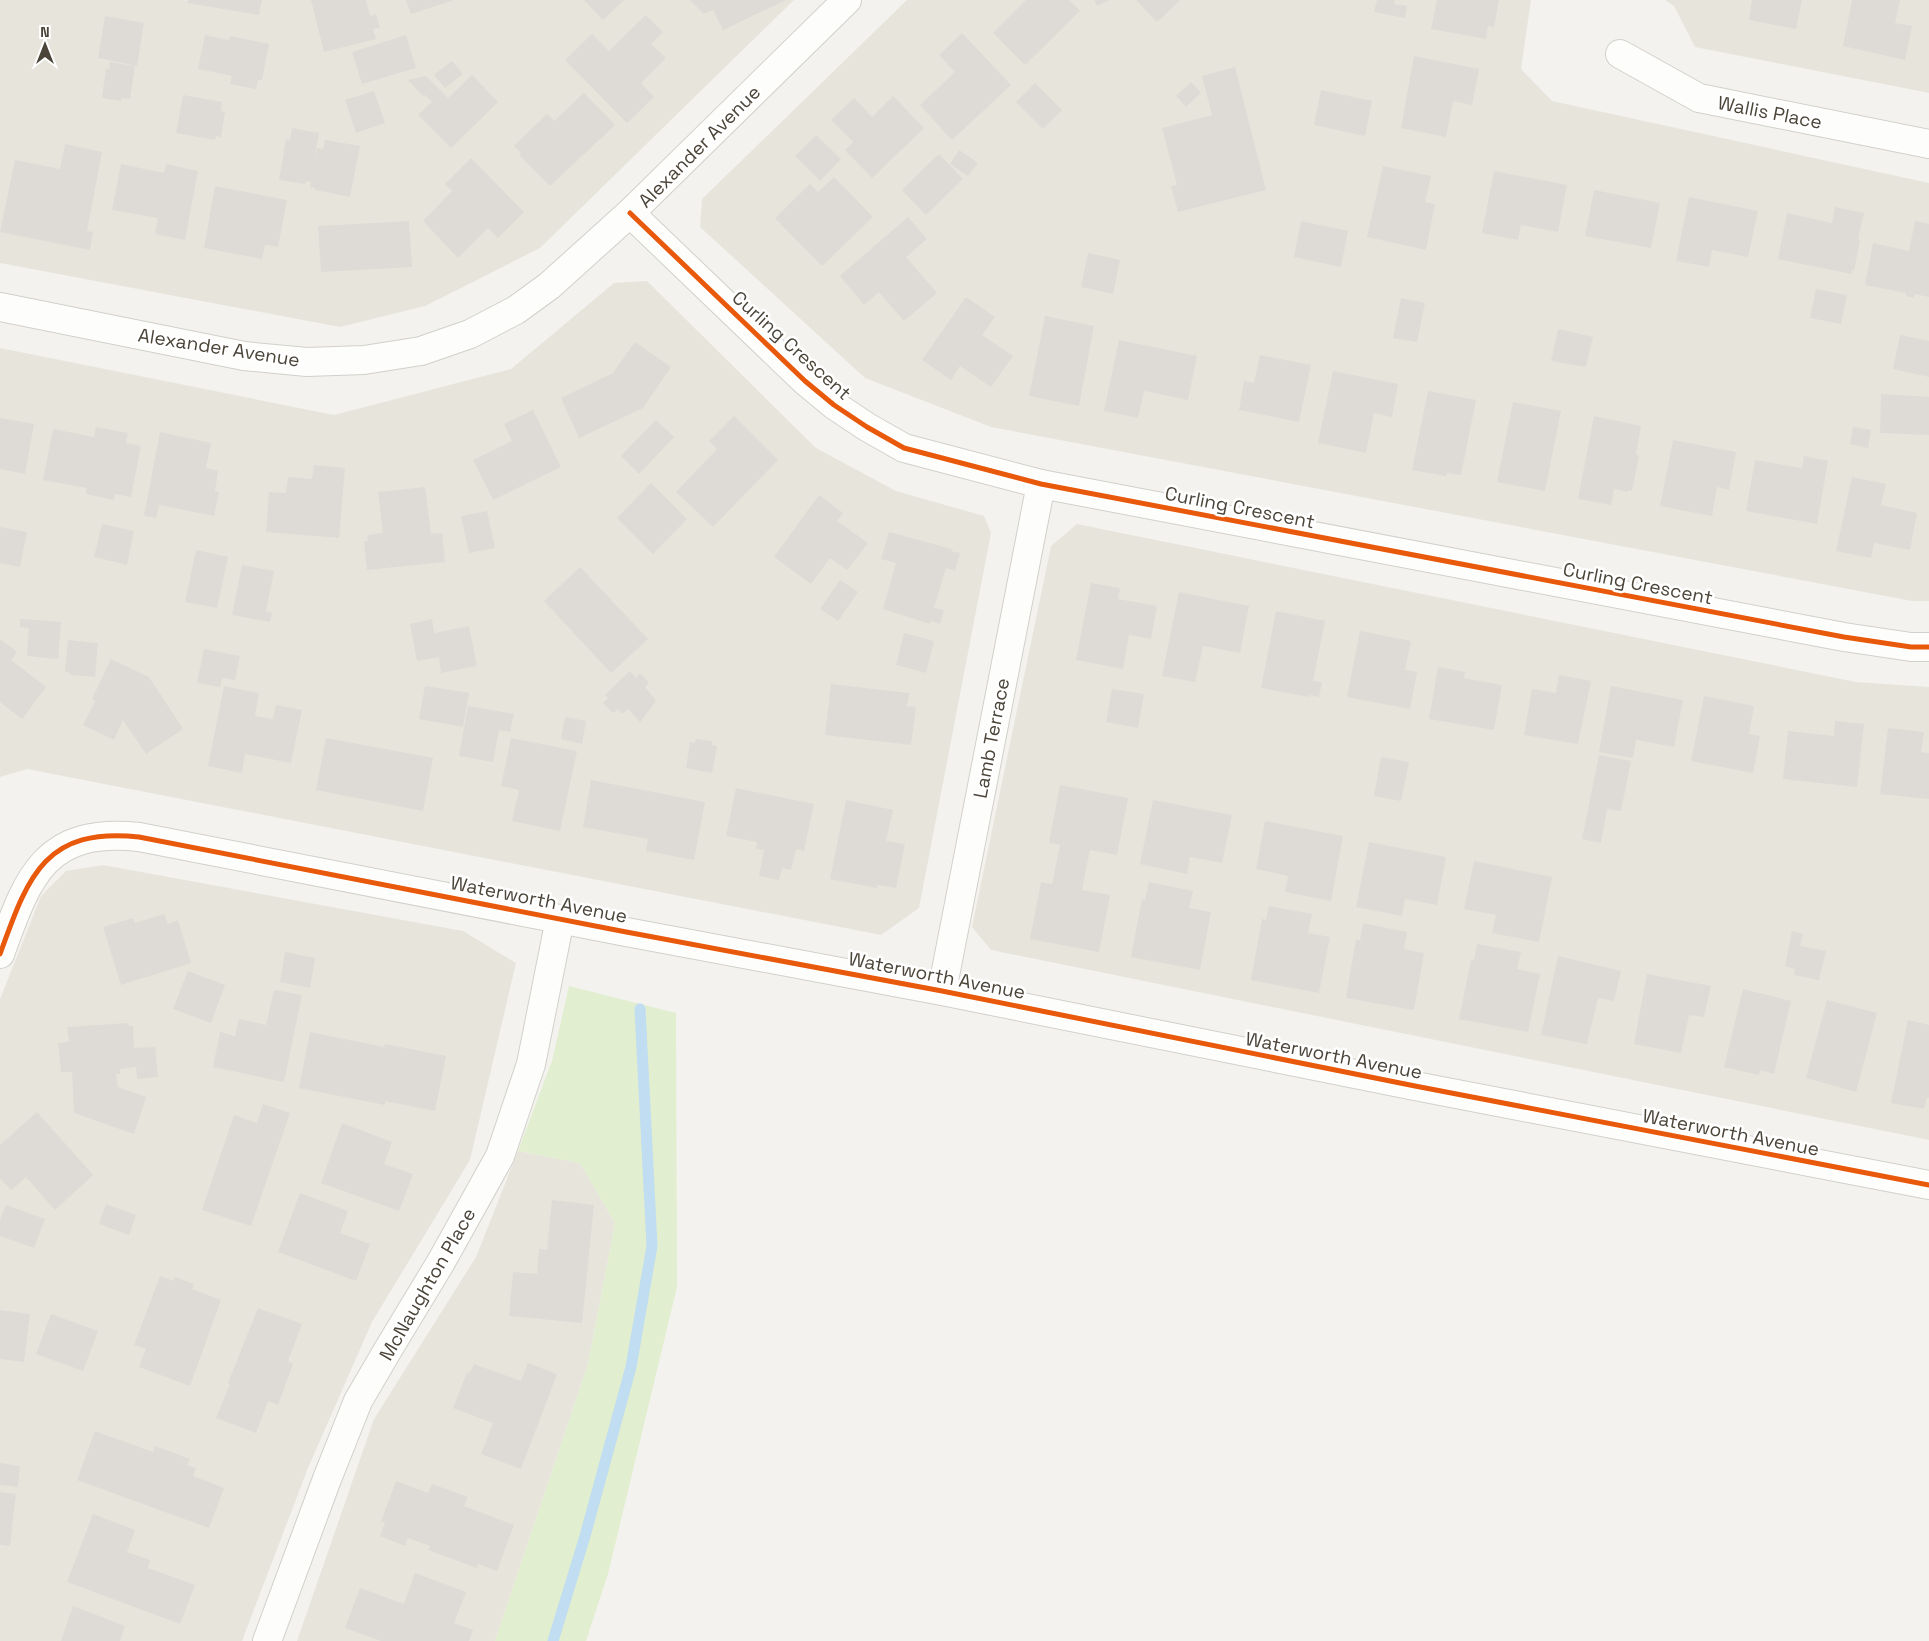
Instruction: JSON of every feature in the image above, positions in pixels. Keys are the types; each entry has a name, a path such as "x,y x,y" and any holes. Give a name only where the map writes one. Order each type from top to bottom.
{"street":[{"name":"Alexander Avenue","path":"0,307 244,356 307,362 364,360 421,351 470,334 516,310 549,286 630,214 847,0"},
{"name":"Wallis Place","path":"1620,54 1699,98 1929,144"},
{"name":"Curling Crescent","path":"630,214 805,381 834,405 904,448 1041,484 1834,635 1929,648"},
{"name":"Lamb Terrace","path":"942,991 1041,484"},
{"name":"Waterworth Avenue","path":"0,954 26,888 37,870 51,855 69,844 92,837 115,834 211,850 560,919 942,991 1405,1084 1929,1185"},
{"name":"McNaughton Place","path":"267,1641 358,1401 442,1262 500,1156 531,1064 560,919"}],"shaded area":[{"path":"0,0 794,0 540,248 425,306 340,327 0,263"},
{"path":"907,0 1531,0 1521,69 1552,101 1929,183 1929,601 1912,601 991,427 865,378 700,227 702,199"},
{"path":"1665,0 1929,0 1929,93 1695,47 1674,6"},
{"path":"647,281 816,448 896,491 984,516 991,533 919,908 881,935 27,769 0,777 0,348 334,415 511,369 614,283"},
{"path":"1077,524 1856,682 1929,687 1929,1140 991,950 972,927 1051,546"},
{"path":"103,865 463,931 516,963 470,1160 372,1322 308,1468 242,1641 0,1641 0,999 41,896 66,871"},
{"path":"518,1151 580,1163 615,1223 588,1364 495,1641 297,1641 374,1419 476,1257"}],"green space":[{"path":"569,986 676,1013 677,1287 608,1574 586,1641 495,1641 588,1364 615,1223 580,1163 518,1151 552,1061"}],"building":[{"path":"188,0 262,0 259,15 187,3"},
{"path":"311,0 366,0 370,16 376,14 380,28 373,29 376,39 324,52"},
{"path":"406,0 454,0 411,14"},
{"path":"584,0 624,0 603,20"},
{"path":"690,0 786,0 723,30 713,10 704,14"},
{"path":"1026,0 1069,0 1080,11 1025,65 993,33"},
{"path":"1094,0 1110,0 1097,6"},
{"path":"1136,0 1180,0 1157,22"},
{"path":"1377,0 1395,0 1394,4 1407,6 1405,18 1374,12"},
{"path":"1437,0 1499,0 1494,27 1488,26 1486,39 1431,29"},
{"path":"1752,0 1802,0 1796,29 1749,20"},
{"path":"1852,0 1900,0 1895,23 1912,26 1905,60 1843,46"},
{"path":"646,15 663,32 651,44 666,58 641,83 654,97 627,123 565,60 592,34 609,51"},
{"path":"105,16 144,23 137,66 98,58"},
{"path":"962,33 1011,85 952,140 920,105 955,72 939,55"},
{"path":"205,35 229,40 230,36 269,44 262,80 258,80 256,89 230,84 232,76 198,69"},
{"path":"406,35 416,68 362,84 352,52"},
{"path":"1414,56 1479,69 1472,105 1453,101 1446,137 1401,128"},
{"path":"452,61 463,74 445,88 434,75"},
{"path":"110,62 135,66 130,99 122,98 121,101 102,98 106,69 109,69"},
{"path":"1235,67 1266,190 1178,212 1171,186 1177,185 1162,128 1212,115 1202,76"},
{"path":"472,75 498,102 451,148 418,115 432,102 425,95 423,96 408,80 426,76 448,98"},
{"path":"1191,82 1201,93 1186,107 1176,96"},
{"path":"1035,83 1062,110 1043,129 1016,102"},
{"path":"1321,90 1372,101 1365,136 1314,125"},
{"path":"374,91 385,123 356,133 345,100"},
{"path":"584,93 615,125 550,186 519,155 521,153 514,146 547,114 554,121"},
{"path":"183,95 222,102 221,111 225,112 221,137 216,136 215,140 176,133"},
{"path":"893,96 924,128 872,178 845,150 853,142 831,120 854,98 872,117"},
{"path":"292,128 319,133 314,159 317,148 323,149 325,140 360,146 350,197 315,190 315,188 310,187 311,182 306,181 305,184 279,180 286,139 290,140"},
{"path":"816,135 841,159 820,181 795,156"},
{"path":"65,144 102,152 87,231 93,232 90,250 0,232 15,160 60,169"},
{"path":"959,150 978,163 968,176 950,164"},
{"path":"939,154 963,179 926,215 902,190"},
{"path":"471,158 524,212 498,238 488,228 458,258 423,221 452,191 445,184"},
{"path":"121,164 164,173 166,164 198,171 185,240 155,234 158,218 112,210"},
{"path":"1383,166 1431,176 1425,202 1435,204 1426,250 1367,237"},
{"path":"1494,171 1567,185 1558,232 1521,225 1518,240 1482,233"},
{"path":"834,177 873,217 822,266 775,218 810,184 818,192"},
{"path":"215,186 287,200 278,247 265,245 262,259 204,248"},
{"path":"1594,190 1660,203 1651,248 1585,236"},
{"path":"1689,197 1758,211 1748,257 1712,250 1709,267 1676,261"},
{"path":"1835,207 1864,213 1854,271 1852,270 1851,274 1778,259 1787,213 1832,223"},
{"path":"908,217 927,239 906,257 937,293 904,321 879,292 864,305 840,276"},
{"path":"409,221 412,267 321,272 318,226"},
{"path":"1301,221 1348,231 1341,267 1294,257"},
{"path":"1915,221 1929,224 1929,297 1915,294 1914,298 1906,296 1906,293 1865,285 1873,243 1909,251"},
{"path":"1088,253 1120,260 1113,294 1081,287"},
{"path":"1816,289 1847,295 1841,324 1810,318"},
{"path":"966,297 995,317 982,335 1013,356 991,387 960,366 951,380 922,360"},
{"path":"1401,298 1425,303 1417,342 1393,338"},
{"path":"1045,316 1094,326 1079,406 1029,396"},
{"path":"1558,329 1593,337 1586,367 1551,361"},
{"path":"1900,335 1929,341 1929,377 1893,369"},
{"path":"1119,340 1197,356 1188,400 1144,391 1138,418 1104,411"},
{"path":"635,342 671,367 643,408 579,438 561,398 613,373"},
{"path":"1260,355 1311,365 1299,422 1239,410 1244,381 1254,383"},
{"path":"1333,371 1398,384 1392,417 1374,413 1366,453 1318,443"},
{"path":"1428,391 1476,400 1461,475 1447,473 1446,476 1412,470"},
{"path":"1881,394 1929,397 1929,435 1880,433"},
{"path":"1513,402 1561,411 1545,491 1497,482"},
{"path":"533,410 561,467 493,500 473,460 512,441 504,424"},
{"path":"734,416 778,460 713,527 676,492 717,449 709,441"},
{"path":"1594,416 1641,426 1636,454 1639,456 1632,491 1614,489 1611,505 1578,499"},
{"path":"0,418 34,424 25,474 0,469"},
{"path":"656,420 674,437 639,474 621,456"},
{"path":"96,427 128,433 126,443 141,446 131,497 115,494 114,500 86,494 87,488 43,480 53,429 94,437"},
{"path":"1853,427 1871,430 1868,448 1850,444"},
{"path":"160,432 211,443 206,468 218,471 215,491 219,492 214,516 159,505 156,518 144,516"},
{"path":"1673,440 1736,452 1729,490 1717,487 1712,516 1660,506"},
{"path":"1804,456 1828,461 1817,524 1746,511 1755,460 1802,468"},
{"path":"314,465 345,468 339,538 266,532 269,492 286,493 288,477 312,479"},
{"path":"1852,477 1886,484 1881,505 1917,513 1910,550 1874,543 1871,558 1836,551"},
{"path":"651,483 687,519 653,554 617,518"},
{"path":"425,487 431,534 442,533 445,562 367,570 364,541 368,541 367,535 383,533 378,492"},
{"path":"819,495 843,513 837,521 868,543 847,570 830,558 811,584 774,557"},
{"path":"487,511 495,548 469,553 461,516"},
{"path":"102,524 134,531 127,565 94,557"},
{"path":"0,527 27,532 20,567 0,563"},
{"path":"889,532 952,549 951,551 960,553 955,571 946,568 934,608 944,610 940,624 931,621 930,624 883,609 896,563 881,559"},
{"path":"196,550 228,557 217,608 185,602"},
{"path":"242,565 274,571 266,611 272,613 270,622 232,615"},
{"path":"580,567 648,639 611,673 544,601"},
{"path":"840,580 858,592 838,621 820,609"},
{"path":"1091,583 1120,588 1118,599 1157,606 1151,639 1129,635 1123,669 1076,660"},
{"path":"1179,592 1249,606 1240,653 1203,646 1195,682 1162,676"},
{"path":"1276,611 1325,621 1313,681 1322,682 1319,697 1309,695 1309,697 1261,688"},
{"path":"20,619 61,622 58,659 27,656 29,628 20,627"},
{"path":"432,619 434,633 469,626 477,666 441,673 439,657 417,661 410,624"},
{"path":"1360,631 1411,641 1405,670 1417,672 1410,709 1347,697"},
{"path":"904,633 934,641 926,673 896,665"},
{"path":"0,639 17,652 11,660 46,687 22,719 0,702"},
{"path":"68,640 98,643 95,677 70,675 71,673 65,672"},
{"path":"204,649 240,656 235,680 222,678 220,687 197,683"},
{"path":"111,659 149,677 183,729 146,754 123,720 114,740 83,725 95,701 92,699"},
{"path":"1438,667 1465,672 1464,678 1502,685 1494,730 1429,719"},
{"path":"630,671 636,678 640,673 649,683 645,687 656,701 640,722 628,709 622,714 618,709 613,713 603,703 608,698 605,695"},
{"path":"1559,675 1591,681 1578,744 1524,735 1532,689 1556,693"},
{"path":"831,684 909,693 907,706 916,707 911,745 825,735"},
{"path":"224,686 259,693 255,716 273,719 276,705 302,710 291,763 245,754 242,773 208,766"},
{"path":"425,686 469,693 463,727 419,719"},
{"path":"1611,686 1683,700 1674,747 1636,740 1633,758 1599,752"},
{"path":"1112,689 1144,694 1138,728 1106,722"},
{"path":"1704,696 1754,706 1749,734 1760,736 1753,773 1691,761"},
{"path":"468,706 514,714 510,732 499,730 493,762 459,756"},
{"path":"565,717 586,721 582,744 561,739"},
{"path":"1835,721 1864,724 1857,787 1783,779 1788,731 1834,736"},
{"path":"1888,728 1924,732 1921,752 1929,753 1929,799 1880,794"},
{"path":"326,738 433,758 423,811 316,790"},
{"path":"511,738 577,751 560,831 512,821 519,790 501,786"},
{"path":"696,739 712,741 712,745 717,746 712,773 686,768 690,742 695,743"},
{"path":"1599,755 1631,761 1621,811 1607,809 1601,843 1582,839"},
{"path":"1381,757 1409,762 1401,801 1374,796"},
{"path":"591,780 705,802 694,860 646,851 648,839 583,827"},
{"path":"1060,785 1128,798 1117,855 1090,850 1082,890 1110,895 1099,952 1030,939 1041,882 1052,884 1060,845 1049,843"},
{"path":"736,788 814,804 804,851 796,849 791,870 782,868 779,880 759,876 764,850 756,849 757,842 726,836"},
{"path":"846,800 893,810 886,841 905,844 896,888 878,885 877,888 830,879"},
{"path":"1153,800 1232,815 1222,863 1190,857 1187,874 1140,864"},
{"path":"1265,821 1343,836 1331,901 1285,892 1288,876 1256,869"},
{"path":"1369,842 1446,857 1437,905 1405,899 1402,916 1356,907"},
{"path":"1474,861 1552,877 1539,942 1492,933 1496,915 1464,909"},
{"path":"1149,882 1193,891 1189,908 1211,912 1200,970 1131,957 1142,899 1145,900"},
{"path":"1269,906 1312,914 1308,933 1330,937 1319,993 1251,980 1262,919 1266,920"},
{"path":"164,914 168,924 178,920 191,963 121,985 103,927 133,918 135,923"},
{"path":"1363,923 1407,932 1404,949 1424,953 1414,1010 1346,998 1356,939 1360,940"},
{"path":"1792,931 1803,934 1800,946 1826,951 1819,980 1794,975 1795,969 1785,966"},
{"path":"1477,944 1521,952 1517,969 1540,974 1528,1032 1459,1019 1471,960 1474,960"},
{"path":"285,952 315,958 310,988 280,982"},
{"path":"1558,956 1621,971 1614,1001 1598,998 1587,1044 1541,1035"},
{"path":"188,971 225,985 211,1023 173,1009"},
{"path":"1647,974 1711,986 1704,1017 1689,1015 1681,1053 1634,1044"},
{"path":"1743,989 1791,1001 1774,1074 1760,1070 1759,1075 1724,1067"},
{"path":"274,990 302,995 284,1082 213,1067 220,1032 235,1036 239,1019 266,1025"},
{"path":"1827,1000 1877,1013 1856,1092 1806,1078"},
{"path":"1908,1020 1929,1025 1929,1098 1927,1097 1924,1109 1891,1103"},
{"path":"128,1023 129,1026 133,1026 134,1048 155,1047 158,1077 137,1079 136,1067 120,1069 120,1074 116,1074 118,1087 146,1097 134,1134 74,1113 72,1072 61,1072 58,1043 69,1042 67,1027"},
{"path":"310,1032 384,1047 385,1044 446,1056 435,1111 385,1101 385,1105 299,1088"},
{"path":"263,1104 290,1113 251,1226 202,1210 234,1115 257,1123"},
{"path":"37,1112 93,1175 55,1210 26,1177 11,1190 0,1178 0,1145"},
{"path":"342,1123 392,1142 384,1164 413,1174 399,1211 321,1183"},
{"path":"300,1193 348,1211 340,1233 370,1244 356,1281 278,1252"},
{"path":"552,1200 594,1205 582,1323 509,1316 513,1272 537,1274 539,1249 547,1250"},
{"path":"106,1204 136,1215 129,1235 99,1224"},
{"path":"6,1205 45,1219 34,1248 0,1236 0,1220"},
{"path":"160,1276 174,1281 175,1277 194,1284 192,1289 221,1300 190,1386 139,1367 146,1349 134,1345"},
{"path":"258,1308 302,1324 288,1361 293,1364 278,1405 268,1401 256,1433 216,1418"},
{"path":"0,1310 30,1314 24,1362 0,1359"},
{"path":"51,1314 98,1331 83,1371 36,1354"},
{"path":"528,1363 557,1374 521,1469 481,1454 493,1423 453,1408 467,1372 470,1373 474,1364 521,1381"},
{"path":"95,1431 153,1452 155,1446 190,1459 187,1465 196,1468 193,1476 224,1488 209,1528 77,1480"},
{"path":"0,1463 20,1466 18,1487 0,1485"},
{"path":"396,1481 428,1493 432,1484 468,1497 464,1506 514,1525 497,1571 478,1564 477,1568 428,1550 430,1546 408,1538 405,1546 380,1536 385,1522 381,1521"},
{"path":"0,1492 16,1494 10,1546 0,1545"},
{"path":"93,1514 135,1530 127,1552 150,1560 148,1568 195,1585 180,1624 67,1582"},
{"path":"415,1573 466,1592 454,1623 473,1630 469,1641 381,1641 345,1628 360,1588 404,1604"},
{"path":"73,1606 125,1626 120,1641 61,1641"}],"waterway":[{"path":"553,1641 585,1536 631,1367 652,1246 640,1009"}],"cycle path":[{"path":"630,213 805,381 834,405 904,448 1041,484 1844,637 1911,647 1929,647"},
{"path":"0,954 20,902 31,881 44,863 61,849 81,840 107,836 139,837 621,931 942,991 1415,1086 1929,1185"}]}
